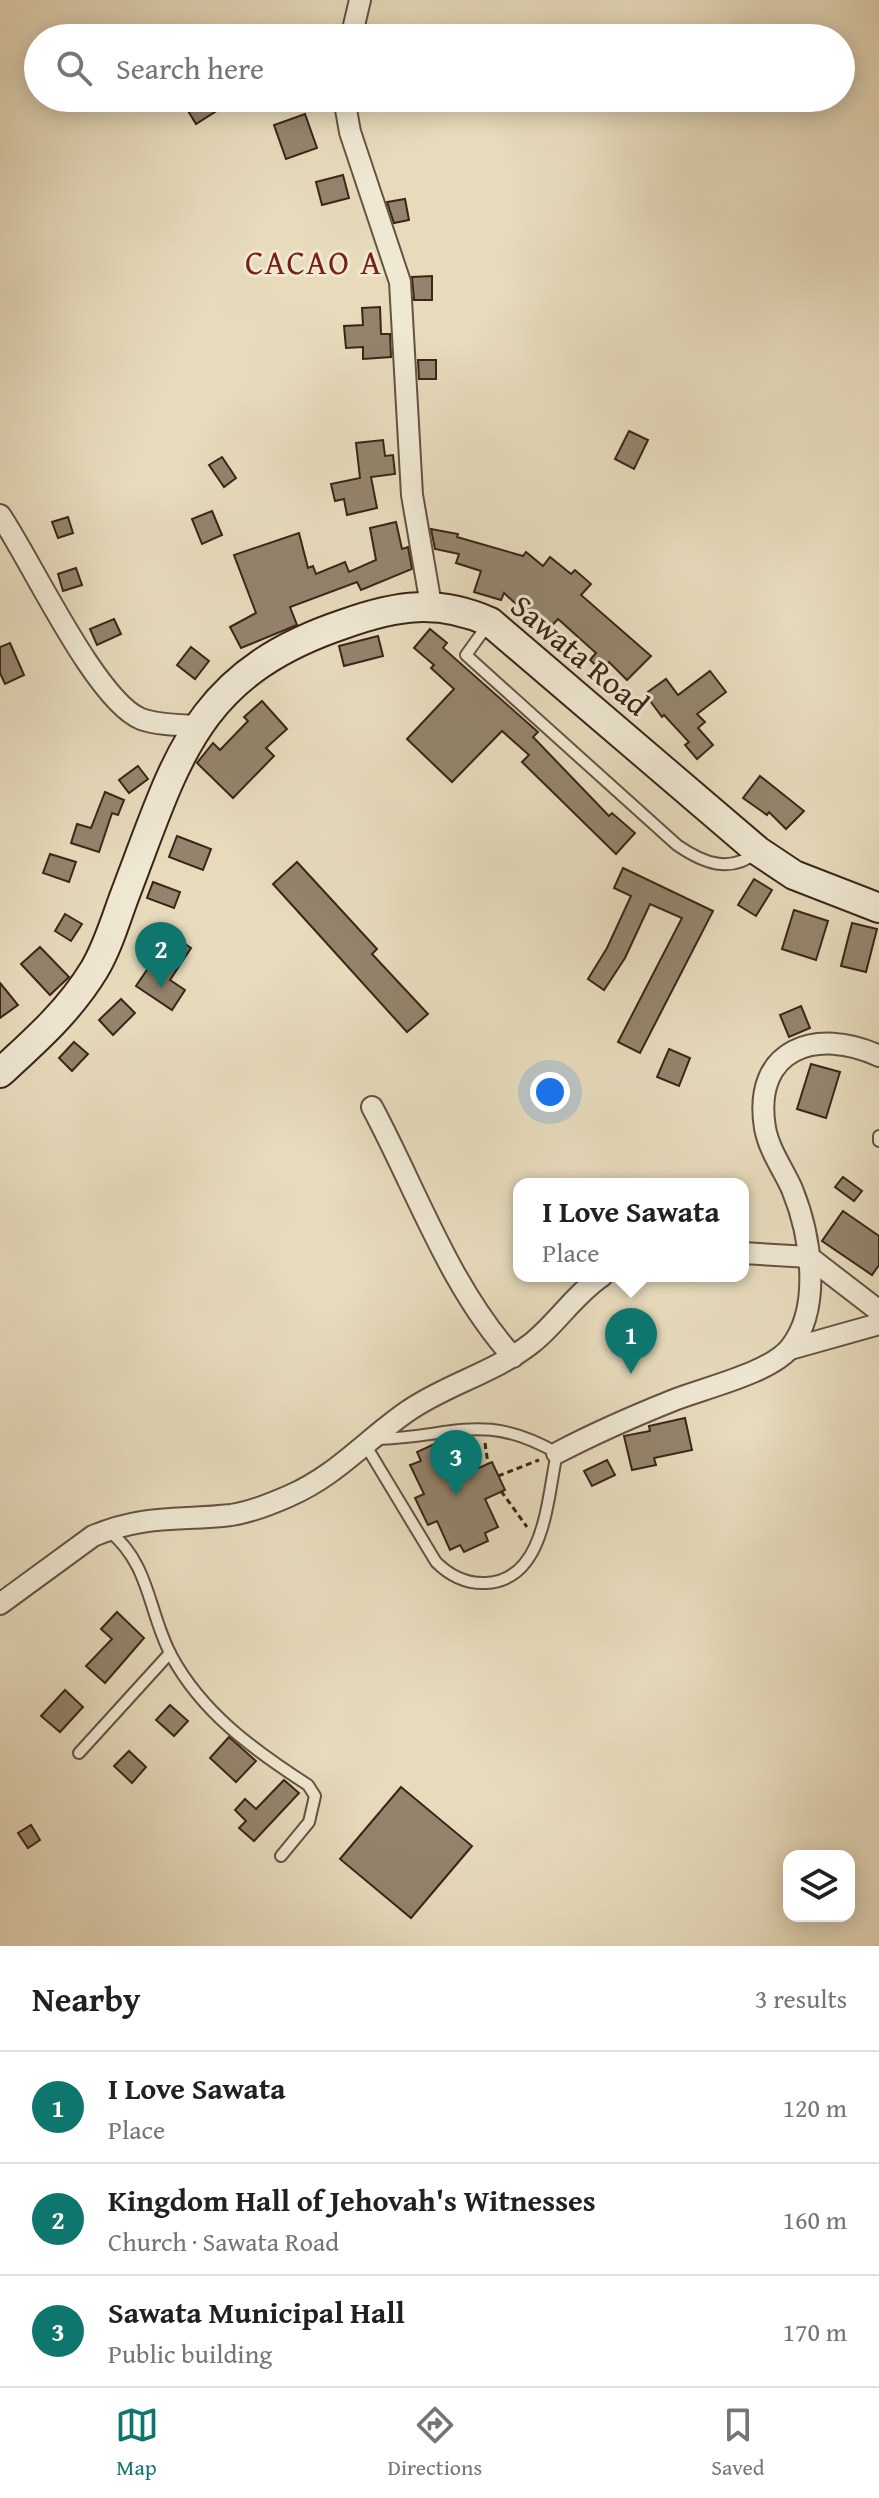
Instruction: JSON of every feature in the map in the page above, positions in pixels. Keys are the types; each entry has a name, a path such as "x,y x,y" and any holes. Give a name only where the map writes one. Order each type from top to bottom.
{"main road":[{"name":"Sawata Road","path":"0,1073 48,1029 95,968 176,762 196,726 244,674 280,652 361,618 431,605 462,610 490,622 758,851 794,875 879,908"}],"street":[{"path":"354,24 360,0"},
{"path":"346,112 350,132 400,282 412,495 431,605"},
{"path":"0,515 85,656 122,706 140,719 196,726"},
{"path":"790,1349 804,1315 809,1257 801,1214 765,1128 767,1089 784,1058 809,1044 844,1042 879,1056"},
{"path":"372,1107 459,1283 478,1315 513,1357"},
{"path":"749,1253 809,1257 879,1311"},
{"path":"0,1604 93,1536 108,1530 152,1518 231,1515 258,1509 321,1479 431,1397 513,1357 535,1341 581,1291 594,1282"},
{"path":"557,1453 640,1414 762,1367 790,1349 879,1324"}],"lane":[{"path":"490,622 466,655 677,845 697,859 717,865 733,865 758,851"},
{"path":"486,1427 514,1432 557,1453 539,1535 530,1558 519,1572 504,1580 465,1581 447,1573 436,1562 370,1442 486,1427"},
{"path":"108,1530 137,1561 170,1653 210,1709 240,1737 308,1785 315,1796 309,1822 281,1856"},
{"path":"79,1753 170,1653"}],"path":[{"path":"486,1427 488,1464"},
{"path":"498,1476 557,1453"},
{"path":"501,1491 517,1517 539,1535"}],"building":[{"path":"189,112 215,112 196,124"},
{"path":"305,114 317,148 286,159 274,125"},
{"path":"343,175 349,198 322,205 316,182"},
{"path":"405,199 409,220 394,223 387,202"},
{"path":"432,276 432,300 414,300 412,277"},
{"path":"380,307 381,334 390,334 391,357 363,359 363,347 346,348 344,326 363,325 362,308"},
{"path":"418,360 436,360 436,379 419,379"},
{"path":"629,431 648,440 634,469 615,459"},
{"path":"383,440 385,456 393,455 395,474 371,477 377,508 347,515 344,499 335,501 331,484 360,478 356,443"},
{"path":"222,457 236,478 224,487 209,465"},
{"path":"212,511 222,535 202,544 192,519"},
{"path":"68,517 73,533 58,538 52,522"},
{"path":"396,522 402,549 408,547 412,569 361,590 357,582 290,607 297,625 241,648 230,627 256,613 234,555 299,533 308,568 313,566 316,574 345,562 349,572 376,560 370,528"},
{"path":"431,529 458,534 457,537 523,556 526,552 543,566 550,557 571,574 575,570 591,584 581,595 651,656 627,680 609,662 602,671 590,660 596,653 558,619 546,632 504,593 501,600 474,592 481,571 456,563 459,554 435,549"},
{"path":"76,568 82,585 63,591 58,574"},
{"path":"114,619 121,634 97,645 90,629"},
{"path":"430,629 447,643 443,648 538,732 533,737 609,816 612,813 635,833 616,854 522,762 529,755 502,731 452,782 407,739 454,689 431,668 434,665 414,648"},
{"path":"378,636 383,656 344,666 339,646"},
{"path":"10,643 24,675 5,684 0,673 0,647"},
{"path":"191,647 209,661 195,679 177,665"},
{"path":"710,671 726,692 697,714 705,722 698,728 713,745 697,759 685,745 689,742 664,715 662,717 645,694 666,679 678,695"},
{"path":"262,701 287,729 266,748 274,756 233,798 197,763 213,743 220,750 248,721 244,717"},
{"path":"138,766 148,779 129,793 119,780"},
{"path":"760,776 804,811 786,829 769,812 767,815 743,798"},
{"path":"105,792 124,800 118,815 112,813 99,852 71,843 77,824 91,828"},
{"path":"177,836 211,849 203,870 169,857"},
{"path":"50,854 76,862 69,882 43,873"},
{"path":"297,862 377,949 372,954 428,1014 407,1032 273,884"},
{"path":"623,868 713,911 640,1053 618,1042 682,918 650,904 625,958 604,990 588,979 607,948 631,896 614,888"},
{"path":"754,879 772,890 756,916 738,905"},
{"path":"153,882 180,892 174,908 147,898"},
{"path":"794,910 828,921 816,960 782,949"},
{"path":"65,914 82,924 71,941 55,931"},
{"path":"852,923 877,929 866,972 841,966"},
{"path":"157,925 191,948 170,980 185,990 172,1010 136,986 159,952 145,942"},
{"path":"40,947 69,977 50,995 21,964"},
{"path":"0,983 18,1005 0,1018"},
{"path":"121,999 135,1013 113,1035 99,1020"},
{"path":"801,1006 810,1028 789,1037 780,1015"},
{"path":"74,1042 88,1054 72,1071 59,1058"},
{"path":"669,1049 690,1058 679,1086 657,1077"},
{"path":"811,1064 840,1072 826,1118 797,1109"},
{"path":"843,1177 862,1191 854,1201 835,1187"},
{"path":"843,1211 879,1236 879,1265 872,1275 822,1241"},
{"path":"685,1418 692,1450 654,1458 656,1465 632,1470 624,1436 650,1431 649,1426"},
{"path":"441,1441 445,1449 459,1443 472,1471 492,1462 505,1490 485,1499 498,1527 485,1533 488,1541 464,1552 460,1545 450,1550 437,1521 428,1525 415,1498 424,1494 410,1465 421,1461 417,1452"},
{"path":"607,1460 615,1475 592,1486 584,1471"},
{"path":"117,1612 144,1638 105,1683 86,1666 112,1639 101,1629"},
{"path":"65,1690 83,1707 60,1732 41,1716"},
{"path":"170,1705 188,1721 174,1736 156,1720"},
{"path":"229,1737 256,1761 236,1782 210,1758"},
{"path":"129,1751 146,1767 132,1783 114,1766"},
{"path":"284,1780 299,1793 254,1841 239,1828 246,1821 235,1810 245,1799 256,1809"},
{"path":"401,1787 472,1846 411,1918 340,1859"},
{"path":"31,1825 40,1840 28,1848 18,1833"}],"place":[{"name":"Kingdom Hall of Jehovah's Witnesses","path":"161,988"},
{"name":"I Love Sawata","path":"631,1374"},
{"name":"Sawata Municipal Hall","path":"456,1496"}],"district":[{"name":"CACAO A","path":"314,262"}]}
